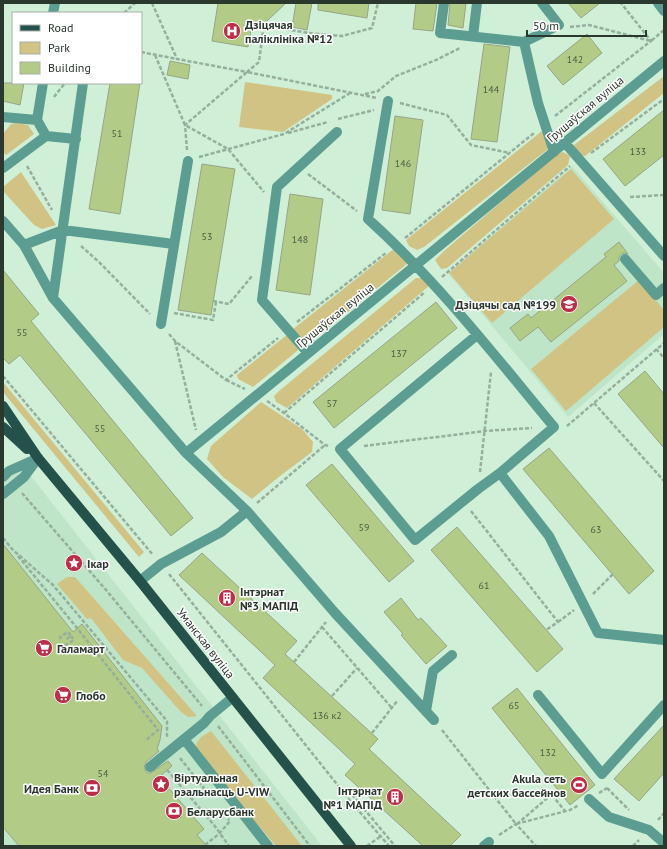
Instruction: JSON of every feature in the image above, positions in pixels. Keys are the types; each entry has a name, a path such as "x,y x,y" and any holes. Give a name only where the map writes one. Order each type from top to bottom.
{"main road":[{"name":"Уманская вуліца","path":"3,406 38,458 140,580 232,698 351,846"},
{"name":"Уманская вуліца","path":"3,427 38,458"}],"street":[{"path":"444,3 440,33 524,42 559,25 542,3"},
{"path":"473,36 477,3"},
{"path":"658,3 664,11"},
{"path":"524,42 538,103 554,152"},
{"name":"Грушаўская вуліца","path":"186,453 664,61"},
{"path":"43,84 37,120 46,136"},
{"path":"53,298 83,84"},
{"path":"388,101 368,219 416,265 477,335 554,427 500,473 415,540 340,449 477,335"},
{"path":"3,117 37,120"},
{"path":"308,353 262,300 277,186 337,132"},
{"path":"3,168 46,136 76,139"},
{"path":"565,143 664,256"},
{"path":"161,324 188,161"},
{"path":"3,221 24,245 53,298 186,453 247,511 335,613 434,720"},
{"path":"24,245 63,230 174,244"},
{"path":"625,259 656,295 664,288"},
{"path":"3,477 10,471 38,458"},
{"path":"3,494 24,477 38,458"},
{"path":"500,473 549,536 598,633 664,640"},
{"path":"140,580 161,564 221,532 247,511"},
{"path":"426,711 433,671 452,655"},
{"path":"538,695 602,774 664,705"},
{"path":"150,767 232,698"},
{"path":"184,739 268,846"},
{"path":"588,799 609,818 649,830 664,843"}],"path":[{"path":"125,12 135,3"},
{"path":"152,3 177,59"},
{"path":"185,125 259,62 264,23 284,29 342,36 372,28 378,3"},
{"path":"621,3 651,41"},
{"path":"551,29 588,25 651,41"},
{"path":"226,380 664,30"},
{"path":"142,52 362,95 378,92 396,76 436,60 462,47"},
{"path":"155,55 185,125 188,161 284,134 350,92"},
{"path":"284,413 562,173 572,165 581,161 664,99"},
{"path":"388,101 447,114 471,145 510,153"},
{"path":"185,125 228,150 275,204"},
{"path":"20,155 63,230 100,262 161,324 175,341 226,380 257,395 284,413 325,445 340,449"},
{"path":"298,167 368,219"},
{"path":"613,198 664,195"},
{"path":"163,311 213,320 215,302 229,304 251,276"},
{"path":"175,341 199,443"},
{"path":"363,446 485,432 568,425 664,343"},
{"path":"656,349 664,358"},
{"path":"478,489 493,354"},
{"path":"3,376 161,564 340,788 389,846"},
{"path":"594,403 664,481"},
{"path":"247,511 325,445"},
{"path":"22,492 106,590"},
{"path":"463,501 558,622 546,630"},
{"path":"3,538 158,730 145,741"},
{"path":"10,553 13,550"},
{"path":"13,550 53,585 167,721 167,741 211,796"},
{"path":"294,662 335,613"},
{"path":"322,627 391,707"},
{"path":"61,639 60,637 68,632 71,636 74,640 66,645 65,642 71,636"},
{"path":"332,696 357,668"},
{"path":"372,733 391,707 407,691"},
{"path":"434,720 516,824 536,846"},
{"path":"167,770 214,825 229,846"},
{"path":"602,774 602,784 634,814"},
{"path":"340,788 350,792 395,846"},
{"path":"516,824 570,810 608,788"},
{"path":"486,844 516,824 558,789"},
{"path":"552,795 565,811"},
{"path":"205,845 220,834 230,821 225,815"},
{"path":"367,846 381,836"}],"shaded area":[{"name":"Дзіцячы сад №199","path":"572,166 664,273 664,334 568,417 448,273"},
{"path":"23,466 322,846 3,846 3,483"}],"green space":[{"path":"664,76 664,93 585,156 579,155 574,145"},
{"path":"245,82 332,95 332,99 283,132 239,127"},
{"path":"16,123 28,125 34,134 6,155 3,152 3,134 11,124"},
{"path":"542,131 547,140 548,149 424,247 417,250 409,246 406,240"},
{"path":"563,152 570,156 568,165 447,268 441,269 435,260 444,251 557,154"},
{"path":"571,169 614,219 492,323 449,273"},
{"path":"21,172 56,225 42,229 34,225 3,191 3,187"},
{"path":"395,248 408,263 337,321 309,341 302,340 292,330"},
{"path":"416,278 422,278 430,285 287,408 276,402 274,396 279,391"},
{"path":"639,280 664,310 664,327 566,411 531,369"},
{"path":"288,334 299,348 297,351 253,387 238,379 237,375"},
{"path":"3,382 144,552 139,557 3,392"},
{"path":"261,402 302,429 313,442 312,452 252,499 223,477 207,459 211,446"},
{"path":"67,577 75,577 197,716 188,717 180,711 142,668 123,660 91,618 87,619 57,584"},
{"path":"211,731 302,846 276,846 198,755 196,744 201,737"}],"building":[{"name":"Дзіцячая паліклініка №12","path":"218,3 286,3 264,23 252,24 248,47 212,41"},
{"path":"296,3 312,3 307,30 292,27"},
{"path":"318,3 369,3 367,18 318,10"},
{"path":"416,3 437,3 433,31 413,29"},
{"path":"450,3 466,3 463,28 448,25"},
{"path":"568,3 600,3 581,18"},
{"path":"587,34 602,53 563,85 547,66"},
{"path":"484,44 510,47 497,142 471,139"},
{"path":"170,61 190,65 188,79 167,75"},
{"path":"3,83 24,84 20,105 3,101"},
{"path":"110,84 140,84 120,214 89,209"},
{"path":"664,110 664,155 625,186 603,159"},
{"path":"395,116 423,120 410,214 382,210"},
{"path":"202,164 235,169 211,315 178,310"},
{"path":"290,194 323,199 310,295 276,290"},
{"path":"619,242 628,254 621,254 619,261 614,265 627,281 551,342 538,327 520,341 510,328 528,314 531,318 606,257 604,254"},
{"path":"3,270 39,314 31,321 193,518 171,536 20,355 9,364 3,358"},
{"path":"436,302 457,328 334,428 313,402"},
{"path":"645,371 664,394 664,448 618,394"},
{"path":"549,448 654,571 629,594 523,469"},
{"path":"332,464 414,561 389,582 306,485"},
{"path":"457,527 563,649 537,672 431,550"},
{"name":"Глобо","path":"3,544 73,632 82,624 162,726 157,749 159,751 146,762 144,768 147,773 151,773 168,761 172,766 159,777 204,829 197,835 207,846 19,846 3,827"},
{"path":"202,553 297,641 285,654 378,739 369,749 461,835 450,846 423,846 345,775 355,764 263,678 275,665 179,575"},
{"path":"401,598 418,620 421,618 447,646 426,664 401,635 403,634 384,612"},
{"path":"517,688 595,785 570,805 492,708"},
{"path":"664,725 664,773 639,801 614,779"}],"place":[{"name":"Дзіцячая паліклініка №12","path":"232,31"},
{"name":"Дзіцячы сад №199","path":"569,304"},
{"name":"Ікар","path":"74,563"},
{"name":"Інтэрнат №3 МАПІД","path":"227,598"},
{"name":"Галамарт","path":"44,648"},
{"name":"Глобо","path":"63,695"},
{"name":"Віртуальная рэальнасць U-VIW","path":"161,784"},
{"name":"Akula сеть детских бассейнов","path":"579,785"},
{"name":"Идея Банк","path":"92,788"},
{"name":"Інтэрнат №1 МАПІД","path":"395,797"},
{"name":"Беларусбанк","path":"174,811"}]}
